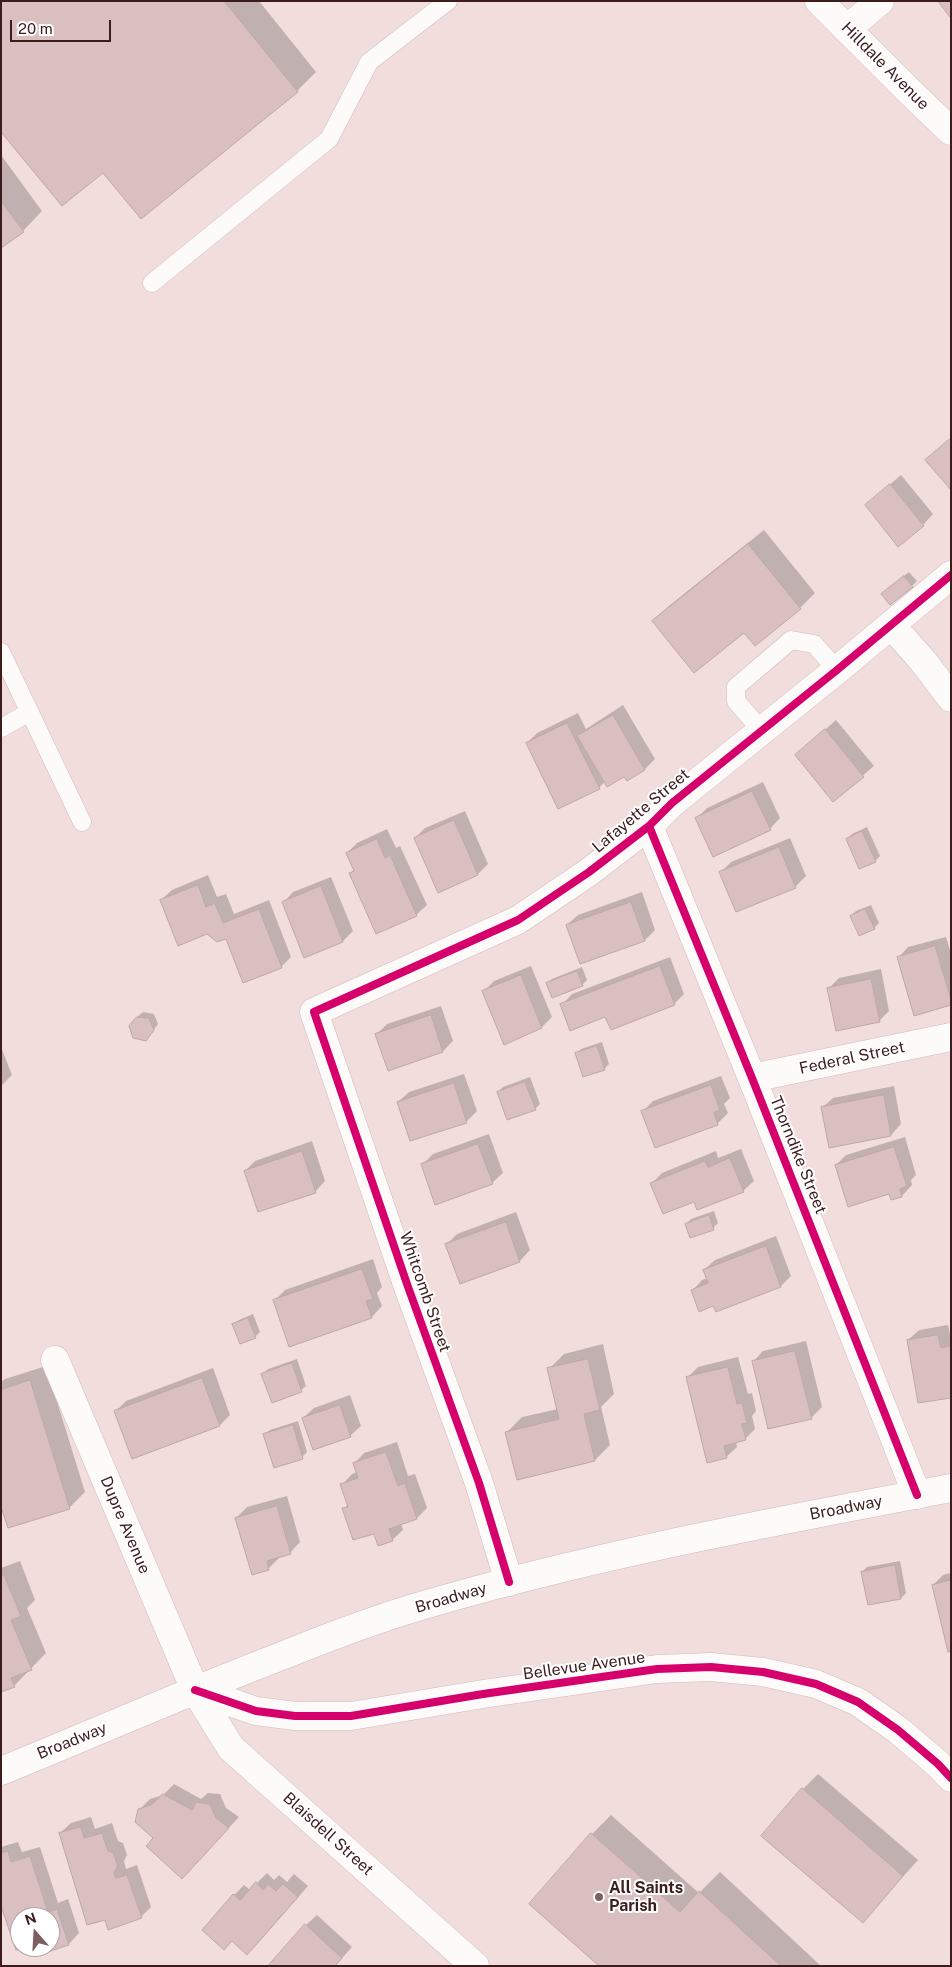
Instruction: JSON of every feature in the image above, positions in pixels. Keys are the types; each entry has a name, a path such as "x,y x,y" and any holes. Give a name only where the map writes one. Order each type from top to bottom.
{"street":[{"name":"Hilldale Avenue","path":"819,1 910,93 951,130"},
{"path":"848,29 880,1"},
{"name":"Lafayette Street","path":"314,1012 518,920 589,872 649,826 672,803 951,575"},
{"path":"891,625 923,661 951,698"},
{"name":"Thorndike Street","path":"649,826 752,1078 917,1495"},
{"name":"Whitcomb Street","path":"314,1012 407,1284 479,1483 510,1582"},
{"name":"Federal Street","path":"752,1078 951,1038"},
{"name":"Dupre Avenue","path":"55,1360 195,1690"},
{"name":"Broadway","path":"1,1771 195,1690 319,1641 422,1605 557,1569 687,1539 951,1488"},
{"name":"Bellevue Avenue","path":"195,1690 256,1711 295,1716 351,1716 483,1694 657,1669 710,1667 763,1672 816,1684 858,1702 898,1730 938,1764 951,1778"},
{"name":"Blaisdell Street","path":"195,1690 231,1748 475,1966"}],"lane":[{"path":"152,283 329,140 369,62 448,1"},
{"path":"761,730 736,701 736,687 791,640 814,644 836,670"},
{"path":"1,652 82,822"},
{"path":"1,728 30,712"}],"building":[{"path":"1,1 224,1 298,92 141,219 103,173 62,206 1,132"},
{"path":"938,1 951,1 951,18"},
{"path":"1,201 24,232 1,248"},
{"path":"951,438 951,490 925,460"},
{"path":"890,484 924,526 898,547 865,505"},
{"path":"748,544 801,609 755,646 744,633 694,673 652,621"},
{"path":"904,576 913,587 890,605 881,594"},
{"path":"613,715 645,770 627,781 624,777 607,787 577,736"},
{"path":"567,723 600,789 558,809 526,743"},
{"path":"825,729 864,777 833,802 795,755"},
{"path":"752,791 771,830 713,857 695,818"},
{"path":"454,820 478,875 438,893 414,838"},
{"path":"862,831 876,862 859,869 846,839"},
{"path":"377,839 385,858 390,855 417,916 376,934 349,873 354,871 346,853"},
{"path":"779,847 796,888 736,912 719,872"},
{"path":"198,885 206,907 215,903 223,923 259,909 282,968 243,983 226,939 217,942 207,934 178,946 160,900"},
{"path":"321,886 343,942 304,958 282,902"},
{"path":"631,902 645,941 580,964 566,925"},
{"path":"865,909 875,929 859,936 850,916"},
{"path":"935,946 951,999 951,1005 914,1016 897,957"},
{"path":"660,966 675,1005 611,1030 605,1017 570,1031 560,1004"},
{"path":"577,971 583,986 552,998 546,983"},
{"path":"521,975 542,1028 504,1045 482,991"},
{"path":"871,979 880,1022 836,1031 827,988"},
{"path":"431,1015 443,1052 388,1071 375,1034"},
{"path":"137,1017 149,1018 154,1030 146,1041 133,1038 129,1026"},
{"path":"597,1046 605,1070 583,1077 575,1053"},
{"path":"525,1082 536,1110 507,1120 497,1092"},
{"path":"454,1083 467,1123 410,1141 397,1102"},
{"path":"711,1085 720,1110 714,1112 718,1125 655,1148 641,1111"},
{"path":"884,1095 891,1136 829,1148 821,1107"},
{"path":"478,1144 493,1184 435,1205 421,1164"},
{"path":"894,1147 907,1186 900,1189 902,1197 891,1200 889,1194 848,1207 835,1165"},
{"path":"302,1151 316,1193 258,1212 244,1171"},
{"path":"730,1158 744,1192 697,1210 694,1202 663,1214 650,1183 705,1161 708,1167"},
{"path":"709,1215 714,1230 690,1238 685,1224"},
{"path":"506,1222 520,1262 460,1284 445,1244"},
{"path":"766,1246 781,1287 716,1312 713,1306 699,1312 691,1290 708,1283 703,1270"},
{"path":"362,1269 373,1299 366,1301 372,1318 289,1347 273,1300"},
{"path":"248,1318 256,1338 240,1344 232,1324"},
{"path":"938,1335 941,1348 951,1346 951,1398 918,1403 907,1340"},
{"path":"795,1351 812,1419 768,1429 752,1361"},
{"path":"588,1359 600,1410 584,1414 595,1461 517,1480 505,1432 559,1419 547,1368"},
{"path":"292,1363 302,1392 272,1403 261,1374"},
{"path":"728,1367 737,1404 742,1403 747,1423 742,1424 746,1440 724,1446 727,1458 707,1463 686,1377"},
{"path":"202,1378 220,1426 132,1459 114,1411"},
{"path":"30,1380 70,1509 8,1528 1,1507 1,1390"},
{"path":"340,1405 351,1437 313,1450 302,1418"},
{"path":"293,1425 303,1459 274,1468 263,1434"},
{"path":"386,1452 398,1486 405,1483 417,1519 389,1529 393,1541 378,1546 374,1534 353,1540 342,1508 348,1507 340,1484 358,1478 353,1463"},
{"path":"277,1506 291,1554 267,1561 269,1570 252,1575 235,1518"},
{"path":"895,1565 901,1599 868,1605 861,1572"},
{"path":"4,1575 21,1616 11,1620 32,1670 11,1678 15,1687 1,1692 1,1576"},
{"path":"951,1580 951,1651 948,1652 932,1585"},
{"path":"802,1788 903,1876 863,1923 761,1836"},
{"path":"163,1794 192,1810 196,1802 210,1804 216,1818 229,1828 182,1879 146,1846 153,1838 135,1822 138,1809 151,1805"},
{"path":"81,1827 84,1838 102,1833 108,1851 113,1853 118,1866 114,1873 116,1878 127,1875 142,1918 108,1930 105,1920 87,1925 59,1833"},
{"name":"All Saints Parish","path":"591,1833 680,1912 699,1891 781,1966 599,1966 529,1904"},
{"path":"8,1851 11,1862 30,1856 46,1907 10,1907 10,1932 1,1906 1,1853"},
{"path":"256,1882 263,1890 268,1884 276,1891 283,1884 298,1897 247,1955 232,1941 224,1950 202,1930 233,1894 240,1900"},
{"path":"60,1918 69,1945 60,1948"},
{"path":"305,1924 342,1958 335,1966 268,1966"}],"cycle path":[{"path":"509,1582 479,1483 407,1284 314,1012 518,920 589,872 649,826 672,803 951,575"},
{"path":"649,826 752,1078 917,1495"},
{"path":"195,1690 256,1711 295,1716 351,1716 483,1694 657,1669 711,1667 763,1672 816,1684 858,1702 898,1730 938,1764 951,1778"}],"place":[{"name":"All Saints Parish","path":"599,1897"}]}
